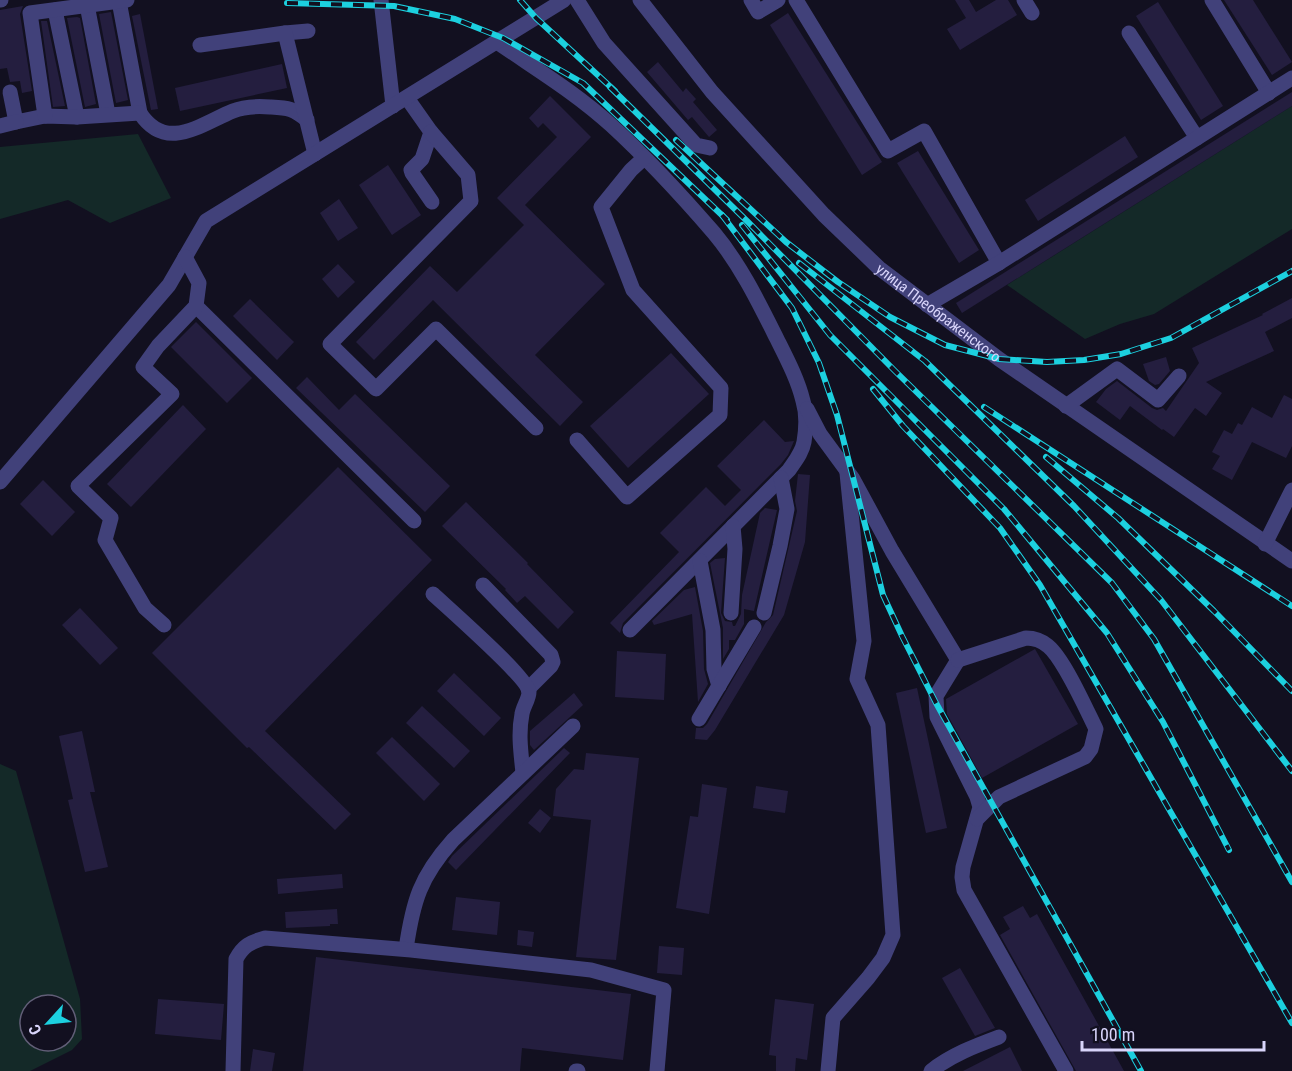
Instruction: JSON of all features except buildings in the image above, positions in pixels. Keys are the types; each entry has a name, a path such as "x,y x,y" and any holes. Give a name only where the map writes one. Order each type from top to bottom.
{"street":[{"path":"381,0 393,106"},
{"path":"0,482 169,285 206,222 564,0"},
{"path":"577,0 604,43 696,145 710,148"},
{"name":"улица Преображенского","path":"640,0 712,92 824,214 879,268 1066,406 1292,561"},
{"path":"751,0 758,12 777,0"},
{"path":"796,0 888,151 924,131 999,262"},
{"path":"1212,0 1269,93"},
{"path":"45,116 30,13 123,1 140,113 147,124 171,134 182,134 249,106 295,110 307,120"},
{"path":"87,5 108,114"},
{"path":"55,10 76,117"},
{"path":"200,45 308,32"},
{"path":"285,33 315,154"},
{"path":"1129,33 1197,138"},
{"path":"497,42 567,89 610,124 716,235 743,276 789,363 804,402 820,434 863,496 897,560 958,660"},
{"path":"927,305 1292,78"},
{"path":"10,92 16,122"},
{"path":"407,98 431,132 468,176 471,201 330,344 376,390 436,329 536,428"},
{"path":"0,126 45,116 76,117 140,113"},
{"path":"431,132 422,159 411,170 432,201"},
{"path":"577,440 627,497 720,415 721,388 633,290 600,207 644,158"},
{"path":"164,625 145,608 105,540 111,518 78,486 172,394 143,367 158,346 196,306 199,283 185,257"},
{"path":"196,306 414,521"},
{"path":"1066,406 1117,369 1158,400 1179,376"},
{"path":"630,630 785,474 804,443 806,423 804,402"},
{"path":"828,1071 832,1018 878,964 893,935 878,725 857,679 864,641 847,470"},
{"path":"764,613 787,509 785,474"},
{"path":"1265,544 1292,490"},
{"path":"731,613 735,549 733,526"},
{"path":"700,561 712,630 714,669 719,686"},
{"path":"483,585 551,655 553,662 551,666 528,689"},
{"path":"433,594 512,669 528,689 529,694 522,711 519,735 523,773"},
{"path":"699,718 754,627"},
{"path":"977,819 999,797 1085,758 1091,749 1096,729 1059,658 1044,643 1034,638 1026,638 958,660 936,696 937,717 980,807 963,867 964,890 1066,1071"},
{"path":"406,949 414,901 436,859 573,726"},
{"path":"233,1071 236,959 242,948 250,942 264,938 406,949 591,970 664,990 657,1071"},
{"path":"931,1071 941,1062 999,1037"}],"green space":[{"path":"1292,106 1292,229 1154,314 1120,324 1085,339 1007,285"},
{"path":"138,134 171,198 110,223 68,200 0,219 0,147"},
{"path":"0,764 16,771 80,999 82,1039 78,1043 78,993 18,993 18,1053 66,1053 30,1071 0,1071"}],"railway":[{"path":"520,0 536,18 615,91"},
{"path":"287,3 394,6 455,19 503,38 583,83 727,220"},
{"path":"610,87 1112,583 1154,639 1292,882"},
{"path":"676,140 786,242 838,282 890,317 945,345 999,359 1047,362 1084,360 1121,354 1171,338 1292,271"},
{"path":"722,215 792,308 819,363 837,415 883,595 902,636 936,703 1141,1071"},
{"path":"742,225 830,335 1004,509 1107,633 1163,722 1229,850"},
{"path":"799,263 925,361 1074,506 1161,600 1292,771"},
{"path":"873,389 903,426 1000,528 1040,585 1292,1023"},
{"path":"984,407 1292,606"},
{"path":"1046,457 1118,518 1292,691"}]}
